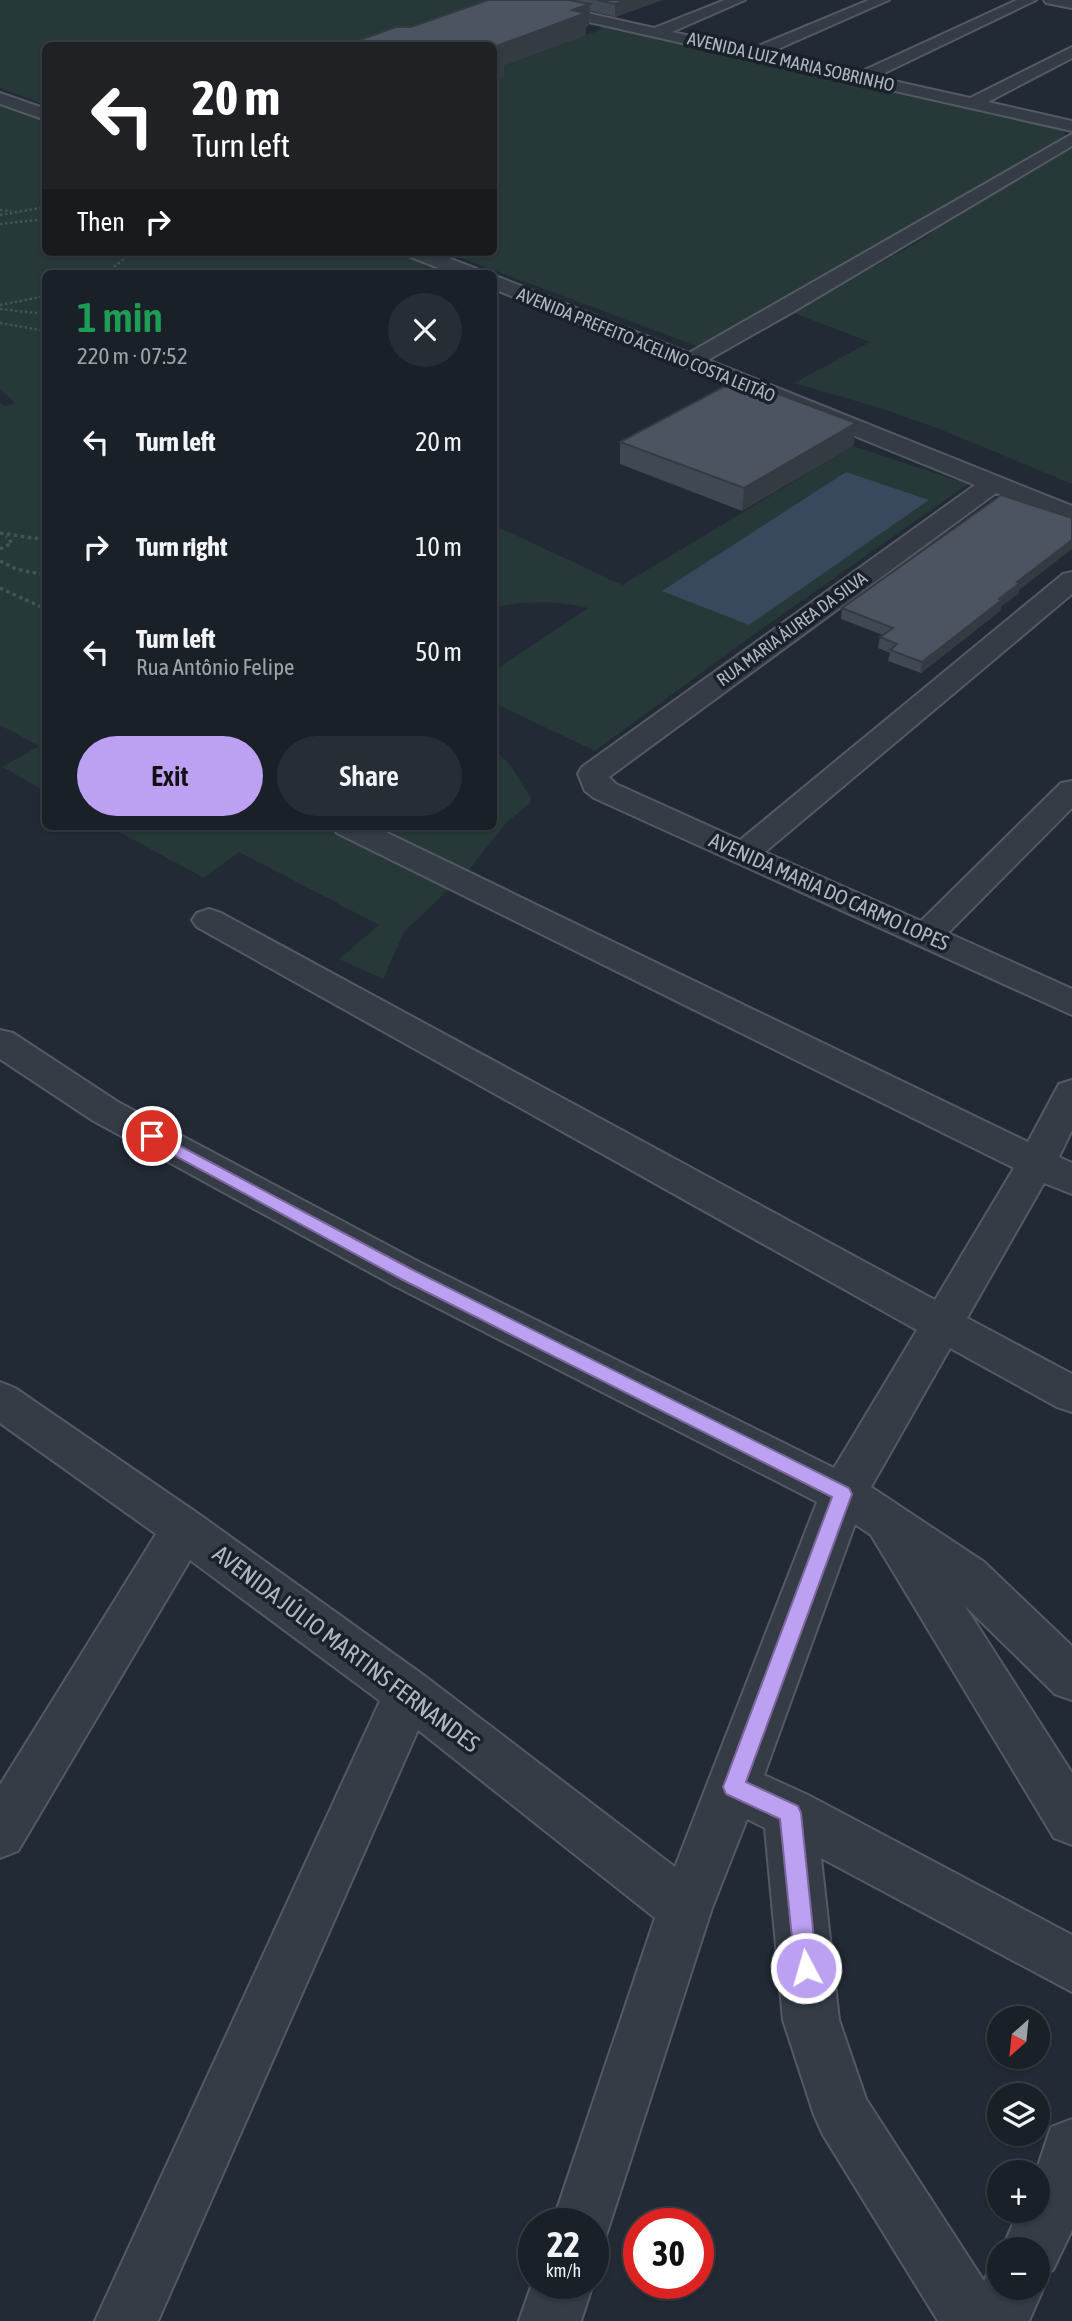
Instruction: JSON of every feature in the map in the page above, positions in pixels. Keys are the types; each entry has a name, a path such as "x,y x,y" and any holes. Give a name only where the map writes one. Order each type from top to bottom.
{"street":[{"path":"562,11 593,0"},
{"path":"657,32 738,0"},
{"path":"756,53 882,0"},
{"path":"862,78 1029,0"},
{"path":"1051,0 1072,4"},
{"path":"494,10 514,1"},
{"name":"AVENIDA LUIZ MARIA SOBRINHO","path":"514,1 756,53 1072,126"},
{"path":"973,103 1072,51"},
{"path":"0,98 42,114"},
{"path":"688,362 784,309 1072,139"},
{"path":"425,256 462,270"},
{"name":"AVENIDA PREFEITO ACELINO COSTA LEITÃO","path":"497,283 1072,516"},
{"name":"RUA MARIA ÁUREA DA SILVA","path":"593,774 991,485"},
{"path":"743,853 1072,580"},
{"name":"AVENIDA MARIA DO CARMO LOPES","path":"593,774 596,784 605,791 1072,1003"},
{"path":"926,936 1072,790"},
{"path":"356,830 1054,1171"},
{"path":"209,920 1072,1395"},
{"path":"8,1059 407,1274 843,1494 886,1519 967,1577 1072,1678"},
{"path":"587,2208 685,1908 734,1787 843,1494 945,1323 1054,1171 1072,1093"},
{"name":"AVENIDA JÚLIO MARTINS FERNANDES","path":"0,1400 410,1693 685,1908"},
{"path":"886,1519 1072,1820"},
{"path":"0,1833 184,1529"},
{"path":"126,2321 410,1693"},
{"path":"734,1787 790,1813 1072,1965"},
{"path":"790,1813 811,2020 843,2115 974,2321"},
{"path":"1038,2237 1060,2189 1072,2148"},
{"path":"550,2321 557,2299"},
{"path":"997,2321 1007,2300"}],"path":[{"path":"0,212 42,209"},
{"path":"0,224 42,219"},
{"path":"110,270 128,256"},
{"path":"0,305 42,297"},
{"path":"0,305 42,313"},
{"path":"0,324 42,330"},
{"path":"0,533 42,540"},
{"path":"0,549 12,543 6,535"},
{"path":"0,561 16,569 42,574"},
{"path":"0,588 42,607"}],"shaded area":[{"path":"0,0 495,0 391,42 42,42 42,104 0,88"},
{"path":"605,23 1062,128 1066,137 699,347 456,256 497,256 497,42 471,42 586,35 598,31"},
{"path":"0,101 42,117 42,256 413,256 430,270 42,270 42,789 2,767 39,746 0,725 0,403 5,406 15,403 0,389"},
{"path":"1072,147 1072,484 942,430 883,409 794,383 870,342 791,312 927,237 943,223"},
{"path":"853,446 968,484 749,638 595,751 497,704 497,669 588,608 541,602 497,607 497,526 622,585"},
{"path":"497,752 510,765 531,798 530,803 506,823 467,872 404,932 383,979 339,959 379,925 239,852 204,878 115,830 497,830"}],"water":[{"path":"846,472 929,500 749,625 662,591"}],"building":[{"path":"488,0 569,0 590,4 572,10 586,13 497,46 497,42 354,42 396,27 411,27"},
{"path":"597,0 627,0 615,4"},
{"path":"738,379 856,423 744,488 620,442"},
{"path":"1001,495 1072,518 1072,540 1017,582 1020,583 999,599 1002,600 922,662 890,650 897,644 880,637 893,628 842,608"}],"route":[{"path":"152,1136 407,1274 843,1494 734,1787 790,1813 806,1968"}]}
